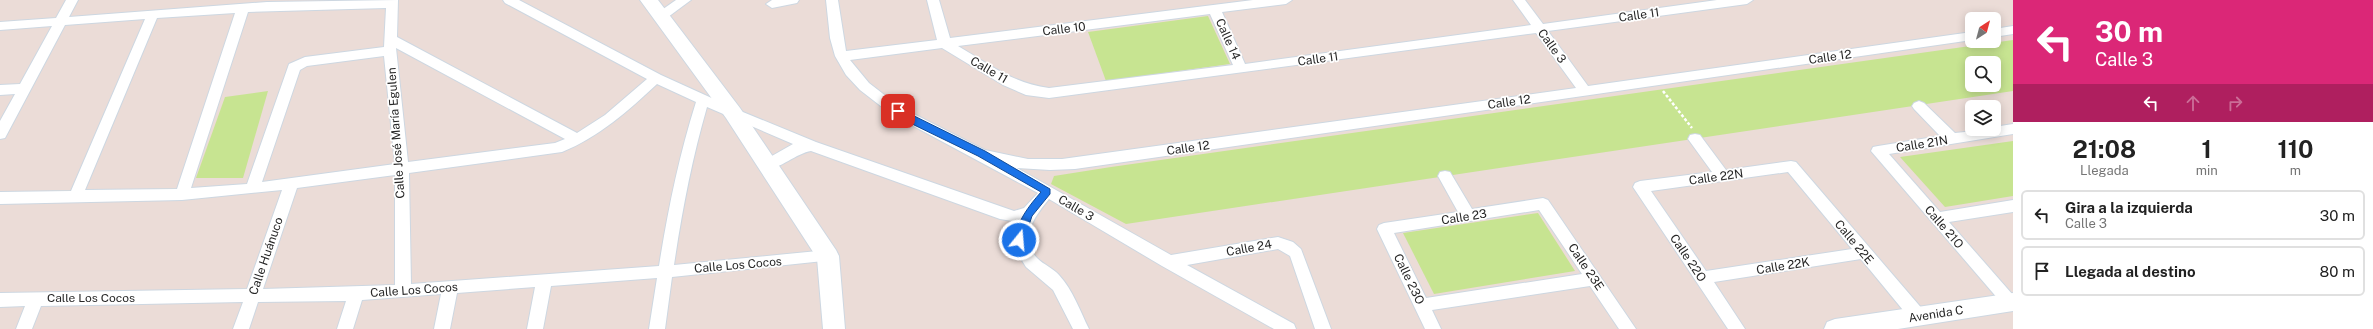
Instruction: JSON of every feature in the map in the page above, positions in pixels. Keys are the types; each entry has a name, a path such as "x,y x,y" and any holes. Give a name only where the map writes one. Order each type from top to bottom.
{"street":[{"path":"2,127 72,0"},
{"path":"509,0 656,78 811,146 1005,215 1014,217 1029,213"},
{"path":"649,0 660,17 733,113 828,256 834,329"},
{"path":"660,17 685,0"},
{"path":"772,4 793,0"},
{"name":"Calle 3","path":"832,0 836,42 850,72 885,102 911,120 981,154 1042,188 1167,262 1288,329"},
{"path":"933,0 945,44"},
{"name":"Calle 10","path":"842,56 1286,0"},
{"name":"Calle 3","path":"1519,0 1585,91"},
{"name":"Calle 11","path":"945,44 1008,82 1026,90 1049,93 1241,69 1747,0"},
{"path":"0,26 244,8 391,2"},
{"name":"Calle José María Egulen","path":"391,2 390,45 402,168 403,291"},
{"path":"182,194 244,8"},
{"name":"Calle 14","path":"1214,10 1241,69"},
{"path":"76,196 153,14"},
{"path":"2001,32 2013,30"},
{"name":"Calle 12","path":"981,154 1018,164 1046,167 1965,37"},
{"path":"252,189 294,67 305,62 390,45 578,140"},
{"path":"0,198 182,194 252,189 557,148 578,140 609,118 656,78"},
{"path":"0,90 22,89"},
{"path":"657,329 676,201 687,152 703,99"},
{"path":"1919,106 1952,139"},
{"name":"Calle 21N","path":"1878,151 2013,130"},
{"path":"1696,136 1723,176"},
{"path":"768,165 797,148 811,146"},
{"name":"Calle 21O","path":"1878,151 2011,302"},
{"name":"Calle 22N","path":"1640,187 1791,166"},
{"name":"Calle 22E","path":"1791,166 1863,253 1918,316"},
{"path":"1046,167 1042,188 1021,229 1019,240 1026,254 1038,269 1054,280 1082,329"},
{"path":"1445,176 1468,216"},
{"name":"Calle Huánuco","path":"241,329 292,183"},
{"name":"Calle 22O","path":"1640,187 1737,329"},
{"name":"Calle 23","path":"1384,229 1543,204"},
{"name":"Calle 23E","path":"1543,204 1628,329"},
{"path":"1936,218 2013,206"},
{"name":"Calle 23O","path":"1384,229 1433,329"},
{"name":"Calle 24","path":"1167,262 1278,243 1288,246 1296,253 1324,329"},
{"name":"Calle 22K","path":"1702,278 1863,253"},
{"name":"Calle Los Cocos","path":"0,300 252,297 356,294 665,272 828,256"},
{"path":"1422,305 1594,279"},
{"path":"535,329 544,280"},
{"path":"442,329 450,287"},
{"path":"344,329 356,294"},
{"path":"24,329 36,299"},
{"name":"Avenida C","path":"1835,329 2011,302"}],"path":[{"path":"1655,81 1696,136"}],"green space":[{"path":"1208,16 1230,64 1106,81 1088,32"},
{"path":"2013,40 2013,91 1126,224 1051,184 1054,176 1965,47 1965,48 2001,48 2001,42"},
{"path":"268,91 243,178 196,178 225,97"},
{"path":"2013,141 2013,196 1945,207 1900,157"},
{"path":"1538,213 1575,271 1434,294 1403,233"}],"route":[{"path":"898,111 911,120 981,154 1047,192 1029,213 1021,229 1019,240"}]}
